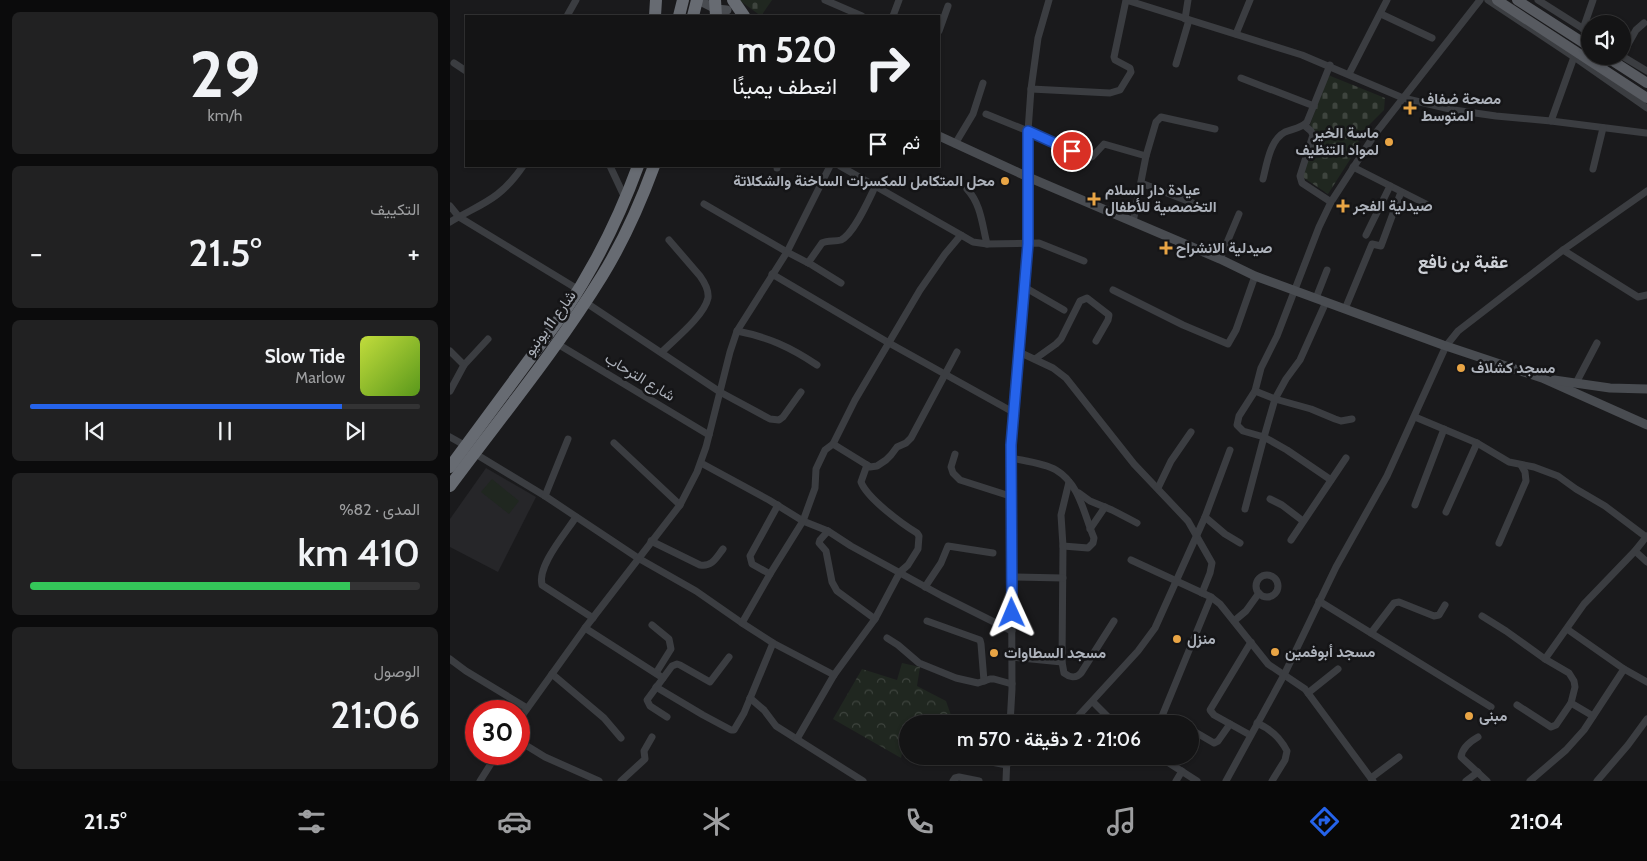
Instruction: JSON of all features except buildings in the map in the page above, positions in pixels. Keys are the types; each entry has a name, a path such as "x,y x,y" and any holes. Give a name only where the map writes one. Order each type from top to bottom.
{"highway":[{"path":"680,15 683,0"},
{"path":"693,15 698,0"},
{"path":"655,15 657,1"},
{"path":"724,7 742,15"},
{"name":"شارع 11 يونيو","path":"450,486 470,450 579,290 605,242 627,195 637,167"},
{"name":"شارع 11 يونيو","path":"450,467 470,450 556,343 585,302 612,260 641,199 654,167"},
{"path":"641,199 659,167"}],"main road":[{"path":"698,0 724,7"},
{"path":"1497,0 1647,98"},
{"path":"1517,0 1581,41"},
{"path":"1619,65 1647,83"},
{"path":"940,136 1255,276 1446,346 1542,378 1647,425"},
{"path":"1542,378 1576,384 1647,389"},
{"path":"1591,400 1591,392 1601,386"}],"street":[{"path":"568,15 576,0"},
{"path":"825,0 860,15"},
{"path":"893,15 899,0"},
{"path":"1010,715 1011,458 1013,412 1026,288 1028,131 1031,89 1038,38 1049,0"},
{"path":"1031,89 1110,93 1120,90 1131,72 1130,68 1115,60 1114,57 1126,0 1302,55 1403,98 1454,110 1646,133"},
{"path":"1176,64 1187,19 1188,0"},
{"path":"1236,34 1250,0"},
{"path":"1349,74 1387,0"},
{"path":"1330,480 1264,436 1244,431 1237,425 1239,416 1254,391 1261,368 1277,336 1319,227 1332,202 1375,134 1480,0"},
{"path":"1488,0 1647,108"},
{"path":"1538,0 1581,28"},
{"path":"1588,15 1593,0"},
{"path":"940,28 948,6"},
{"path":"1381,14 1432,38"},
{"path":"1631,39 1636,30 1646,21"},
{"path":"1550,121 1574,57"},
{"path":"1631,61 1647,71"},
{"path":"454,63 465,70"},
{"path":"1304,126 1330,66"},
{"path":"1241,78 1314,106"},
{"path":"955,144 973,114 983,83"},
{"path":"986,114 1086,157 1092,157 1104,144 1146,156"},
{"path":"1133,222 1146,156 1156,122 1161,117 1215,129"},
{"path":"1263,179 1275,142 1283,133 1296,127 1304,126 1312,131 1313,135 1300,180 1332,202"},
{"path":"1593,169 1603,128"},
{"path":"450,222 494,198 509,185 521,167"},
{"path":"611,167 627,195"},
{"path":"530,704 585,628 680,505 692,484 710,435 720,392 738,331 787,252 830,167"},
{"path":"842,167 972,242 987,244 1039,243 1084,261"},
{"path":"1353,167 1430,206"},
{"path":"1142,183 1193,203"},
{"path":"1366,235 1390,186"},
{"path":"808,263 822,243 846,237 852,230 876,187"},
{"path":"967,188 974,196 978,205 987,244"},
{"path":"1226,781 1284,675 1336,567 1387,476 1446,346 1458,331 1563,250 1647,191"},
{"path":"1345,309 1372,244 1381,246 1401,192"},
{"path":"704,204 841,283"},
{"path":"450,206 459,217 579,290"},
{"path":"1220,259 1240,214"},
{"path":"742,623 803,521 815,488 816,469 825,450 833,444 855,400 920,290 961,235"},
{"path":"662,352 700,312 706,304 708,295 705,283 669,240"},
{"path":"1563,250 1638,297 1647,295"},
{"path":"1316,298 1327,270"},
{"path":"772,274 889,343 1013,412"},
{"path":"1113,290 1183,325 1228,344 1236,330 1255,276"},
{"path":"1026,288 1064,310"},
{"path":"1035,360 1061,338 1080,301 1084,298 1087,298 1109,315 1096,341"},
{"path":"585,302 720,392 770,420 783,417 801,392"},
{"path":"1245,509 1275,399 1286,379 1300,360 1326,302"},
{"path":"738,331 783,344 817,365"},
{"path":"450,391 464,365 488,339"},
{"name":"شارع الترحاب","path":"556,343 710,435"},
{"path":"1576,384 1597,343"},
{"path":"450,351 464,365"},
{"path":"833,444 867,465 873,468 877,466 891,455 897,447 912,438 957,352"},
{"path":"1019,352 1053,368 1066,378 1134,464 1188,521 1212,563 1202,593"},
{"path":"1254,391 1341,421 1352,419"},
{"path":"1415,417 1477,443 1509,462 1534,467 1558,476 1647,536 1584,604 1545,659"},
{"path":"1415,505 1444,429"},
{"path":"1158,488 1171,461 1190,432"},
{"path":"450,437 545,496 638,558 696,591 774,643 834,675"},
{"path":"545,496 568,439"},
{"path":"614,443 680,505"},
{"path":"1446,512 1477,443"},
{"path":"1080,715 1156,628 1205,517 1230,450"},
{"path":"956,454 951,467 956,477 1010,496"},
{"path":"1011,458 1056,469 1084,497 1137,523"},
{"path":"1291,540 1346,458"},
{"path":"701,463 778,505 803,521 828,531 924,587 1012,631"},
{"path":"797,739 834,675 875,619 900,572 908,565 918,549 919,536 917,532 880,504 864,489 861,482 867,465"},
{"path":"1499,543 1526,480 1521,465"},
{"path":"1068,482 1061,514 1063,546 1062,670 1067,675 1079,676 1114,621"},
{"path":"1063,546 1090,547 1094,538 1076,491"},
{"path":"1270,499 1282,505 1303,521"},
{"path":"770,574 752,564 750,556 778,505"},
{"path":"1090,529 1106,507"},
{"path":"1205,517 1225,534 1240,543"},
{"path":"576,518 544,565 540,579 542,585 593,618"},
{"path":"828,531 819,543 826,551 832,582 837,591 875,619"},
{"path":"651,541 705,566 712,563 723,549"},
{"path":"924,587 941,563 948,546 994,553"},
{"path":"1635,551 1647,562"},
{"path":"1131,560 1211,597 1220,604 1268,664 1301,685 1308,693 1372,780 1399,757"},
{"path":"1012,577 1063,578"},
{"path":"1234,622 1246,611 1259,593"},
{"path":"1162,715 1211,597"},
{"path":"1320,601 1492,707"},
{"path":"1371,633 1390,607 1396,602 1434,616 1439,615 1445,605"},
{"path":"1482,616 1569,673 1574,681 1575,691 1571,703 1556,725 1551,727 1517,705"},
{"path":"927,622 980,640 984,681"},
{"path":"652,625 669,639 671,649 656,673"},
{"path":"585,628 663,678"},
{"path":"1567,629 1624,669 1647,682"},
{"path":"887,638 919,663 960,680 978,683 990,678 1012,684"},
{"path":"1250,736 1211,713 1211,708 1251,642"},
{"path":"656,686 731,730 735,728 744,713 774,643"},
{"path":"667,717 648,704 648,697 672,666 677,664 710,682 729,657"},
{"path":"1012,657 1062,662"},
{"path":"450,659 514,700"},
{"path":"1308,693 1338,669"},
{"path":"1530,781 1566,750 1584,730 1624,669"},
{"path":"552,674 604,718 621,738"},
{"path":"750,698 764,710 774,724 863,781"},
{"path":"1093,702 1106,715"},
{"path":"1571,703 1593,716"},
{"path":"1597,781 1628,746 1647,719"},
{"path":"1257,723 1278,736 1287,750 1285,760 1272,781"},
{"path":"1199,734 1214,743 1218,741 1230,724"},
{"path":"621,781 644,759 644,750 652,737"},
{"path":"1478,737 1472,740 1461,756 1462,759 1488,781"},
{"path":"530,748 546,757 599,781"},
{"path":"480,781 490,765"},
{"path":"1006,781 1007,765"},
{"path":"1172,765 1197,781"},
{"path":"1176,781 1182,772"},
{"path":"1466,781 1478,772"},
{"path":"953,781 959,777 979,781"}],"shaded area":[{"path":"486,468 536,497 498,572 450,547 450,519"}],"green space":[{"path":"739,0 772,0 762,15"},
{"path":"1328,75 1385,98 1384,110 1359,135 1358,147 1328,194 1301,176 1315,135 1310,125"},
{"path":"492,479 519,501 509,514 481,492"},
{"path":"902,663 920,667 917,686 946,701 951,715 899,715 899,757 833,719 862,669 897,680"}],"place":[{"name":"مصحة ضفاف المتوسط","path":"1410,108"},
{"name":"ماسة الخير لمواد التنظيف","path":"1389,142"},
{"name":"محل المتكامل للمكسرات الساخنة والشكلاتة","path":"1005,181"},
{"name":"عيادة دار السلام التخصصية للأطفال","path":"1094,199"},
{"name":"صيدلية الفجر","path":"1343,206"},
{"name":"صيدلية الانشراح","path":"1166,248"},
{"name":"مسجد كشلاف","path":"1461,368"},
{"name":"منزل","path":"1177,639"},
{"name":"مسجد أبوفمين","path":"1275,652"},
{"name":"مسجد السطاوات","path":"994,653"},
{"name":"مبنى","path":"1469,716"}],"district":[{"name":"عقبة بن نافع","path":"1463,262"}],"route":[{"path":"1012,613 1011,445 1026,288 1028,131 1072,151"}]}
